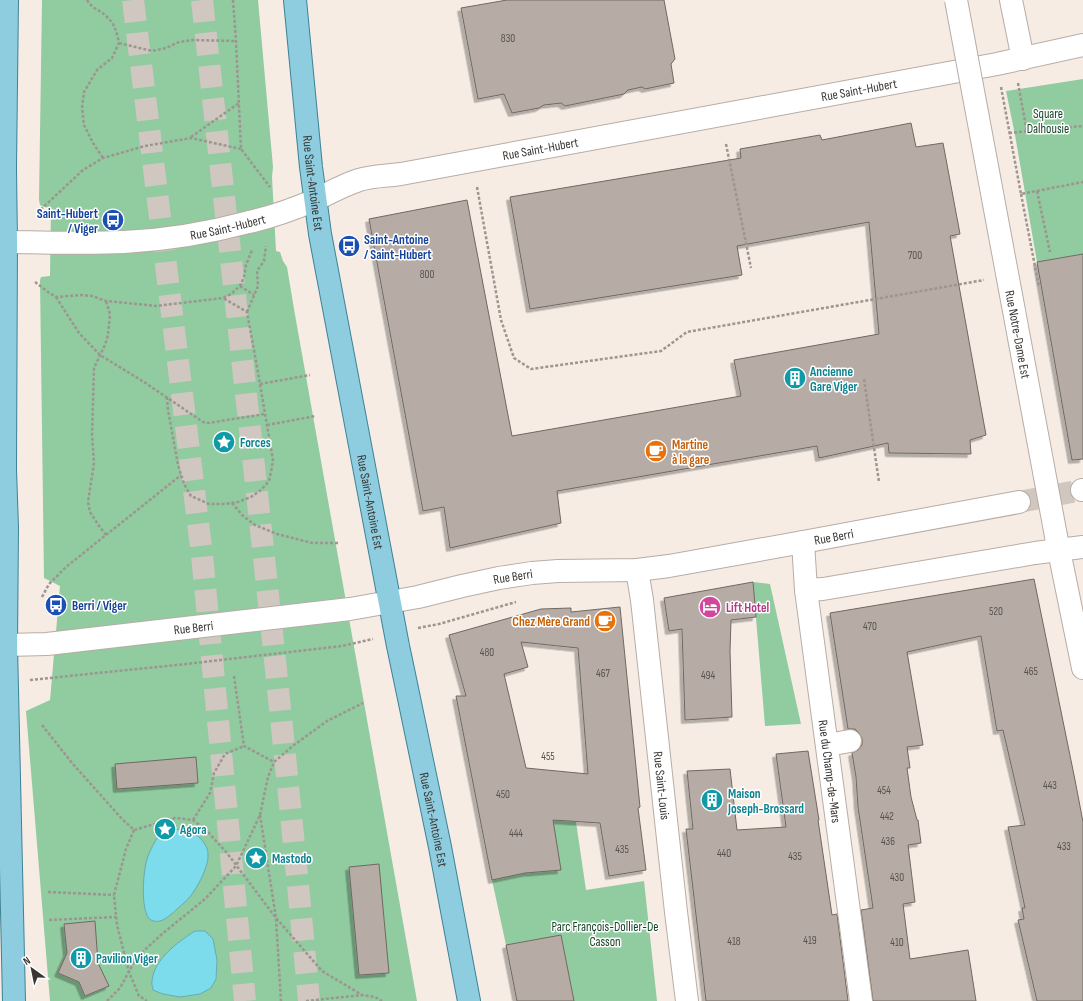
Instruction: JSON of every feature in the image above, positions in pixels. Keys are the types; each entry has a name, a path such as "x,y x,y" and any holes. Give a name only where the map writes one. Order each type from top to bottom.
{"main road":[{"path":"7,0 3,242 3,470 7,527 2,645 14,1001"},
{"name":"Rue Saint-Antoine Est","path":"295,0 310,159 322,242 389,603 440,847 469,1001"}],"street":[{"name":"Rue Notre-Dame Est","path":"956,0 1058,543 1083,668"},
{"path":"1011,0 1023,59"},
{"name":"Rue Saint-Hubert","path":"3,242 124,242 178,237 251,222 296,208 349,184 368,178 416,171 1023,59 1083,45"},
{"name":"Rue Berri","path":"2,645 47,644 350,609 389,603 532,572 637,570 669,566 1019,502"},
{"name":"Rue du Champ-de-Mars","path":"803,542 806,590 861,1001"},
{"path":"806,590 823,589 1035,553 1058,543 1083,547"},
{"name":"Rue Saint-Louis","path":"637,570 642,600 687,1001"},
{"path":"827,745 850,742"}],"path":[{"path":"87,0 92,7 107,16 116,29 119,43 112,58 97,70 84,92 82,102 84,125 103,158"},
{"path":"233,0 241,149 270,187"},
{"path":"119,43 152,51 166,48 179,42 194,40 236,41"},
{"path":"1018,83 1027,132"},
{"path":"1001,87 1039,287"},
{"path":"191,138 239,103"},
{"path":"1009,133 1083,126"},
{"path":"36,213 83,170 103,158 145,146 191,138 241,149"},
{"path":"726,144 751,268"},
{"path":"1021,194 1083,182"},
{"path":"477,187 501,320 514,358 531,369 661,351 686,332 984,280"},
{"path":"1038,191 1050,252"},
{"path":"167,397 178,465 184,484 191,496 209,504 232,503 251,497 261,490 269,481 273,460 246,312 258,286 257,271 264,261 266,246"},
{"path":"56,297 81,294 106,301 156,306 223,298 231,294 240,286 252,250"},
{"path":"35,282 56,297 79,333 100,355 121,367 203,422 208,423 265,414"},
{"path":"240,286 254,295"},
{"path":"223,298 246,312"},
{"path":"106,301 110,314 108,335 94,368 92,435 94,463 88,502 90,512 106,535"},
{"path":"260,384 310,375"},
{"path":"864,379 880,482"},
{"path":"267,425 316,416"},
{"path":"42,597 49,584 66,567 181,474"},
{"path":"232,503 243,516 255,525 277,534 312,543 338,542"},
{"path":"48,678 342,646"},
{"path":"234,676 244,746"},
{"path":"107,1001 120,988 137,957 205,898 236,866 260,815 268,777 274,762 294,745 327,721 363,703"},
{"path":"42,725 72,763 122,819 134,830"},
{"path":"244,746 274,762"},
{"path":"193,820 210,793 214,773 225,754 244,746"},
{"path":"260,815 276,918 282,1001"},
{"path":"134,830 175,818 193,820 206,830 227,852 276,918 322,971 362,995"},
{"path":"134,830 126,849 114,894 117,925 129,972 139,996 147,1001"},
{"path":"48,892 114,894"},
{"path":"49,920 116,917"},
{"path":"306,1001 362,995 375,997 382,1001"}],"green space":[{"path":"42,0 258,0 273,167 272,177 276,251 280,252 287,267 417,1001 50,1001 26,711 50,700 60,586 44,578 40,280 41,277 50,276 51,208 40,205 39,200"},
{"name":"Square Dalhousie","path":"1083,79 1083,254 1037,262 1006,91"},
{"path":"753,582 770,584 801,724 765,726"},
{"name":"Parc François-Dollier-De Casson","path":"552,819 576,822 586,890 644,881 657,1001 574,1001 561,935 506,945 492,880"}],"water":[{"path":"169,829 184,830 198,836 208,851 208,858 206,868 190,896 167,918 160,921 155,921 149,919 145,910 143,886 146,862 157,838"},
{"path":"195,931 205,931 213,939 217,960 216,979 211,988 200,994 180,997 163,994 153,990 152,982 157,965 174,946"}],"building":[{"path":"507,0 664,0 675,59 671,64 674,83 645,89 642,87 628,90 624,94 565,106 561,103 544,105 539,108 512,113 504,94 478,99 461,8"},
{"path":"911,123 916,147 943,143 960,234 950,236 986,435 970,440 971,454 889,453 888,443 819,458 817,446 557,491 561,523 450,548 444,507 423,511 369,219 467,200 512,436 741,396 734,360 879,334 869,222 737,246 742,275 530,309 510,197 741,158 740,149 820,135 822,140"},
{"path":"1083,254 1083,459 1072,460 1037,262"},
{"path":"1034,579 1083,822 1083,1001 1037,1001 1018,920 1024,919 1022,908 1025,908 1008,827 1025,825 1003,730 997,731 981,636 907,652 923,745 907,747 910,768 907,768 911,797 918,820 921,843 908,845 915,902 903,904 910,959 968,950 976,1001 873,1001 861,910 873,908 858,807 856,777 852,753 858,750 862,745 862,739 855,729 848,729 830,613"},
{"path":"753,582 756,617 731,620 730,651 732,717 685,720 682,629 669,631 664,598"},
{"path":"620,607 640,807 638,808 646,870 609,876 600,823 553,820 561,870 525,873 492,880 456,696 466,696 449,635 541,609 571,608 571,612","holes":["521,642 578,648 588,774 526,768 504,674 528,667"]},
{"path":"808,751 832,915 837,914 848,1001 706,1001 686,829 693,829 687,771 730,769 737,830 786,827 776,754"},
{"path":"196,757 198,783 117,789 115,764"},
{"path":"379,864 389,973 359,975 349,867"},
{"name":"Pavilion Viger","path":"95,921 98,963 109,986 85,996 79,982 58,973 67,953 64,924"},
{"path":"561,935 574,1001 517,1001 506,945"}],"tunnel":[{"path":"133,0 202,555 245,1001"},
{"path":"202,0 271,626 309,1001"},
{"path":"1019,502 1082,490"}],"place":[{"name":"Saint-Hubert / Viger","path":"113,220"},
{"name":"Saint-Antoine / Saint-Hubert","path":"349,246"},
{"name":"Ancienne Gare Viger","path":"795,378"},
{"name":"Forces","path":"224,442"},
{"name":"Martine à la gare","path":"656,451"},
{"name":"Berri / Viger","path":"56,605"},
{"name":"Lift Hotel","path":"710,607"},
{"name":"Chez Mère Grand","path":"605,621"},
{"name":"Maison Joseph-Brossard","path":"712,800"},
{"name":"Agora","path":"165,829"},
{"name":"Mastodo","path":"256,858"},
{"name":"Pavilion Viger","path":"81,958"}]}
